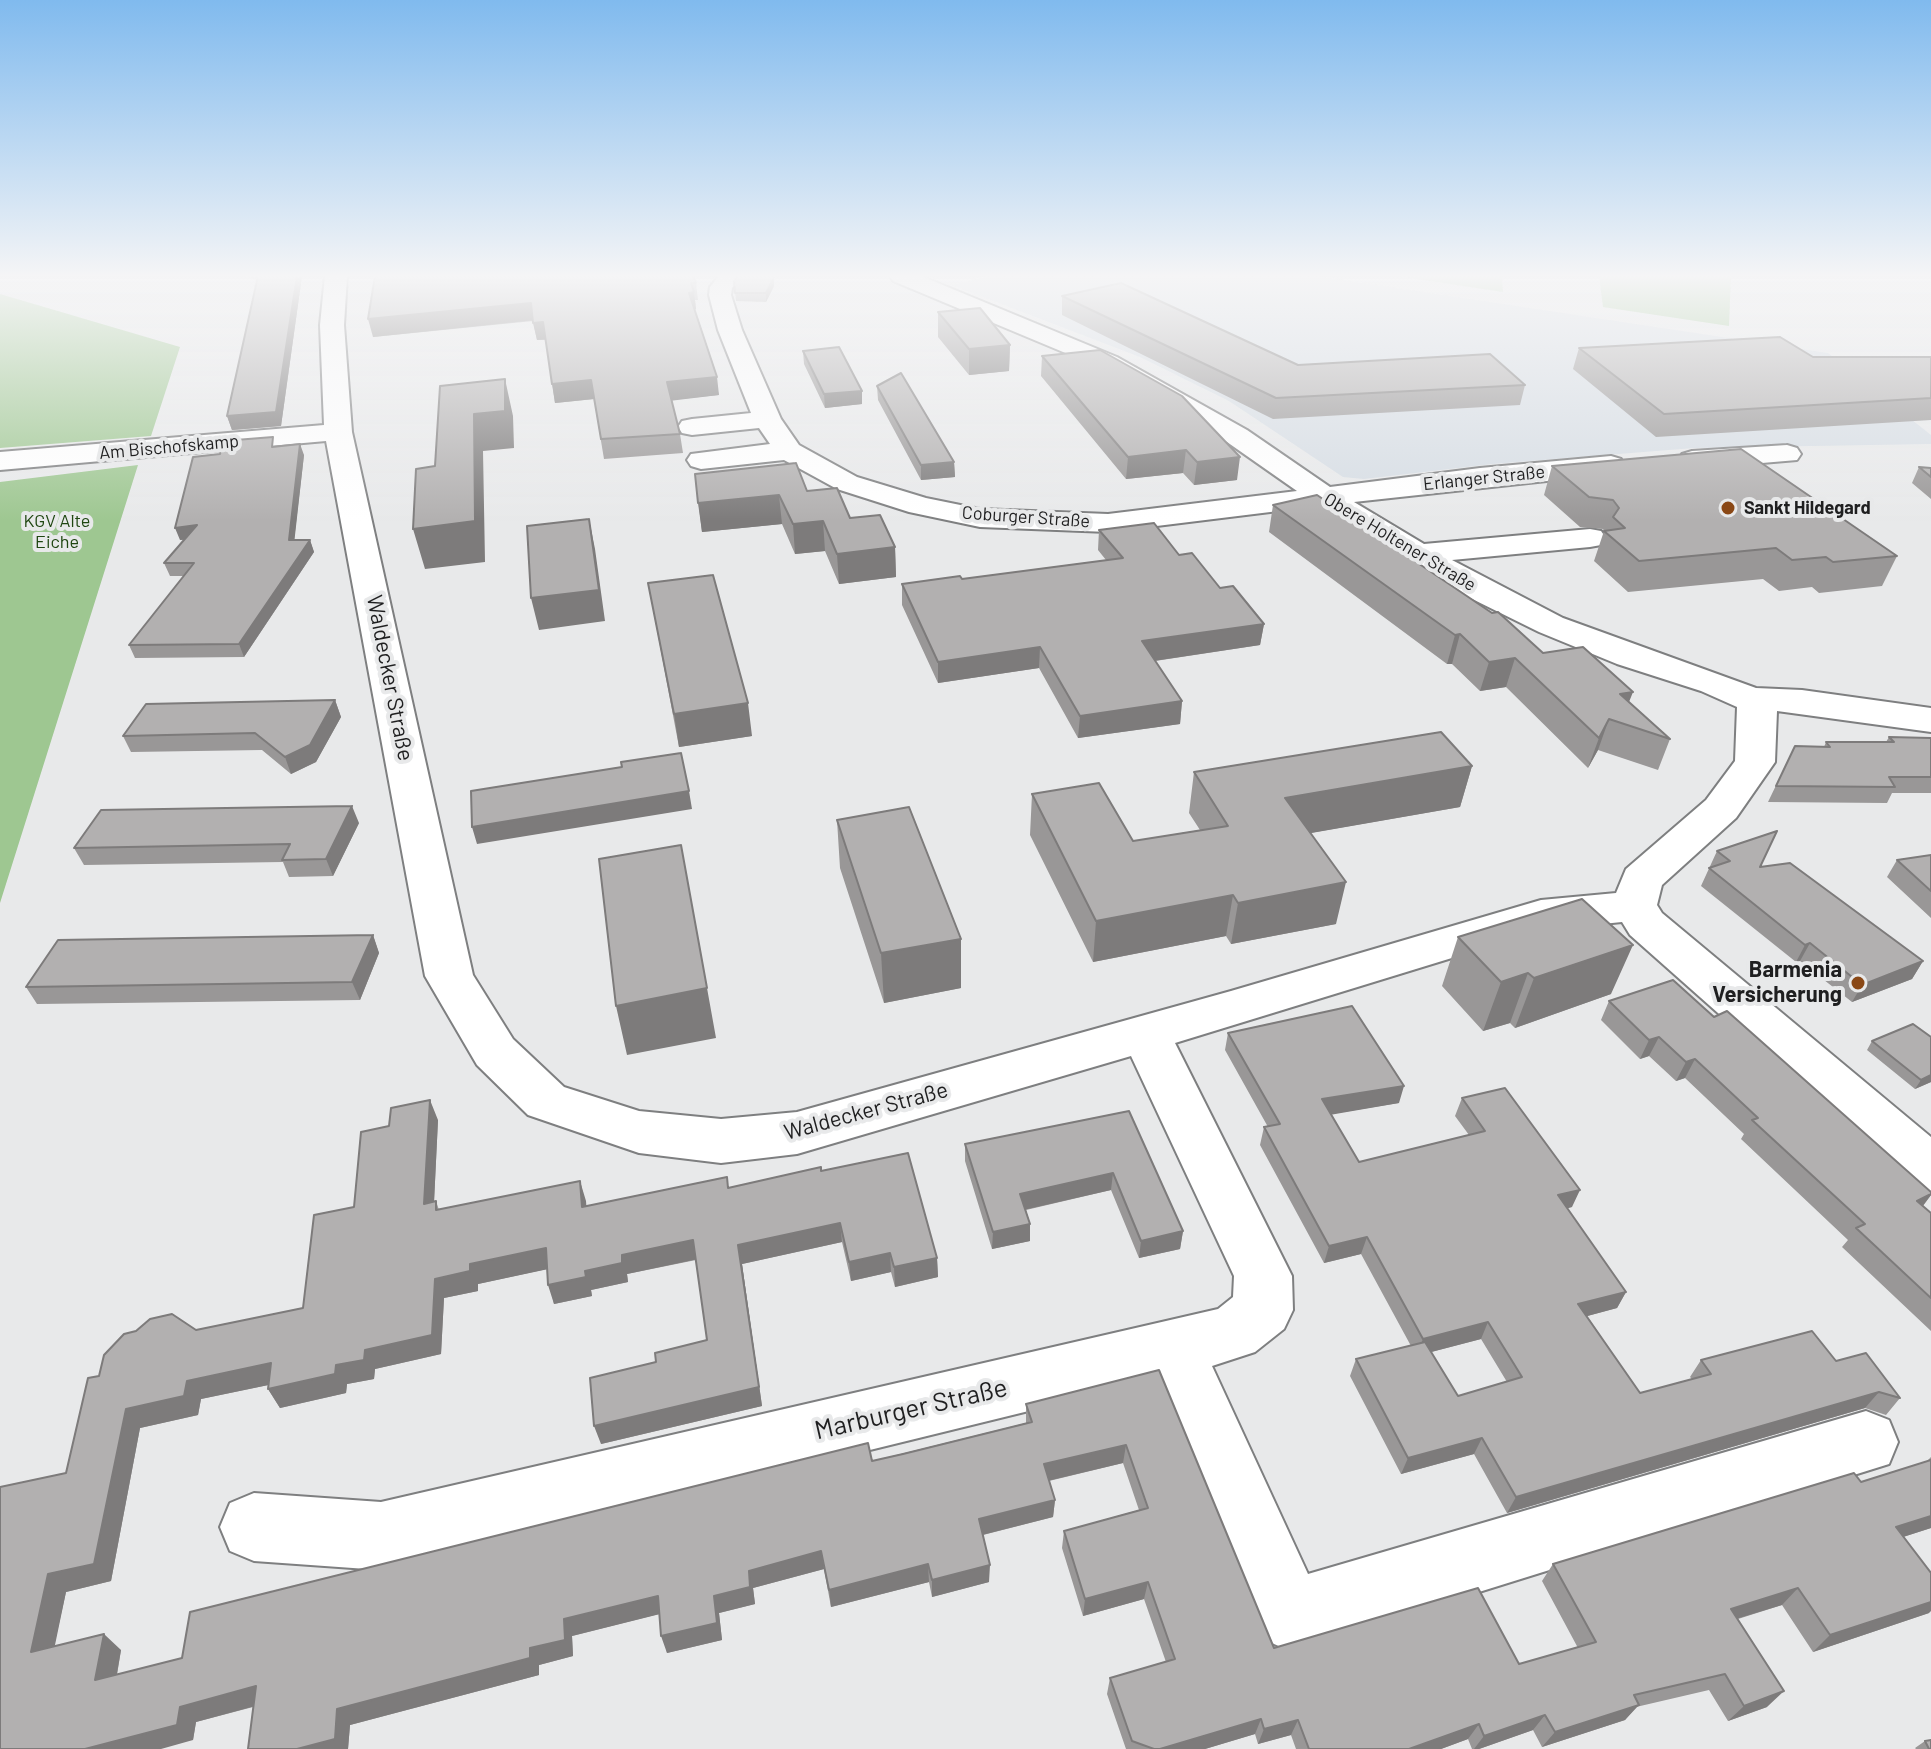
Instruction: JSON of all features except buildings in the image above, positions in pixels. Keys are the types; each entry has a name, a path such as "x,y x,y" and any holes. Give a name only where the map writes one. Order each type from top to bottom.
{"street":[{"name":"Waldecker Straße","path":"334,358 338,432 449,976 495,1052 546,1101 639,1132 721,1141 797,1133 1145,1034 1541,915 1634,906"},
{"name":"Coburger Straße","path":"744,358 767,419 789,451 847,483 920,506 980,518 1108,523 1324,496"},
{"name":"Obere Holtener Straße","path":"1097,358 1237,436 1324,496 1466,583 1551,625 1630,656 1714,683 1750,699 1802,701 1931,720"},
{"path":"692,427 767,419"},
{"name":"Am Bischofskamp","path":"0,461 338,432"},
{"path":"701,460 789,451"},
{"path":"1664,462 1787,454"},
{"name":"Erlanger Straße","path":"1324,496 1633,463"},
{"path":"1418,554 1590,538"},
{"path":"1750,699 1758,709 1755,762 1721,809 1642,879 1634,906 1646,924 1931,1169"},
{"name":"Marburger Straße","path":"254,1527 381,1536 1233,1333 1263,1310 1263,1276 1145,1034"},
{"path":"1172,1347 1290,1615 1866,1442"}],"shaded area":[{"path":"1141,358 1834,358 1931,435 1931,444 1694,448 1492,464 1364,479 1343,477 1229,401"}],"green space":[{"name":"KGV Alte Eiche","path":"0,358 177,358 151,436 0,448"},
{"name":"KGV Alte Eiche","path":"138,465 0,903 0,482"}],"place":[{"name":"Sankt Hildegard","path":"1728,508"},
{"name":"Barmenia Versicherung","path":"1858,983"}]}
